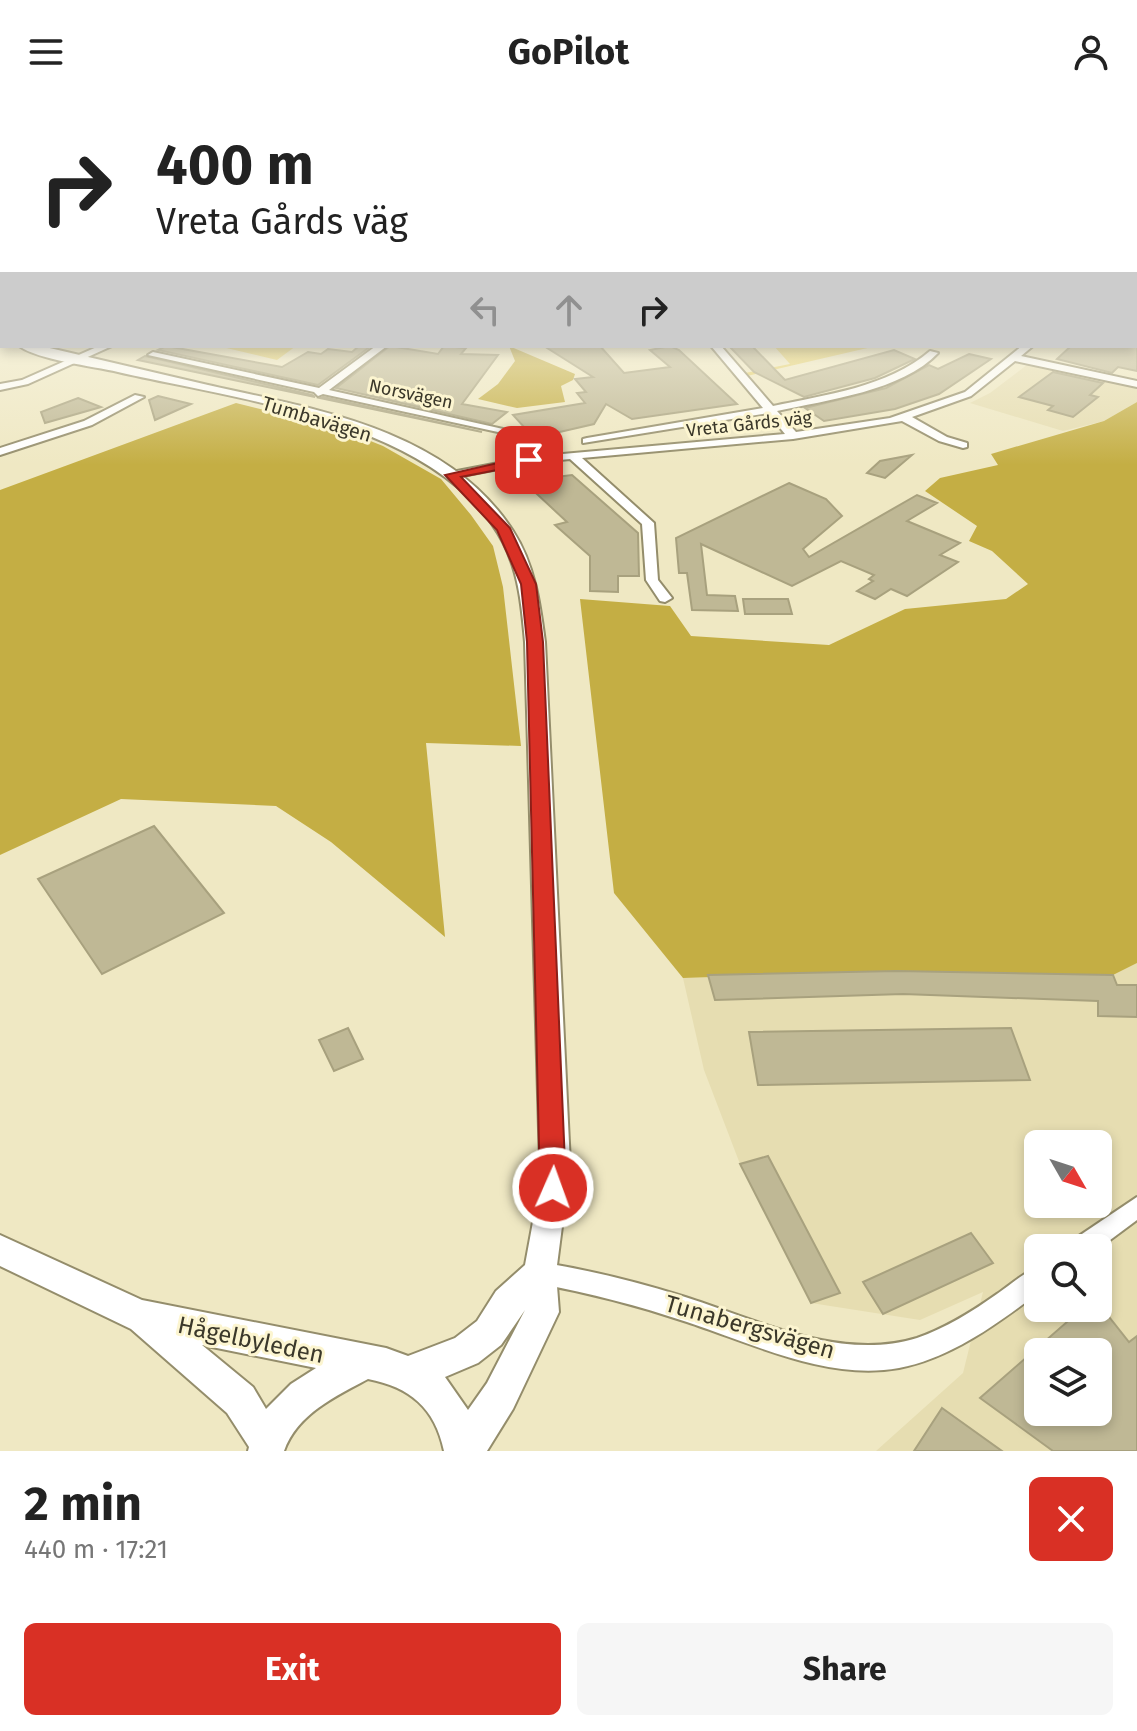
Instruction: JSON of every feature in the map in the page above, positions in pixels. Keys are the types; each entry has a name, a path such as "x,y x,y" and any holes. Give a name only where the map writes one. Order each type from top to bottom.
{"main road":[{"name":"Tumbavägen","path":"33,348 324,417 391,442 452,475 503,528 529,584 535,642 555,1164 540,1273 542,1312 500,1396 482,1451"},
{"name":"Hågelbyleden","path":"0,1250 140,1316 362,1363 386,1365 409,1373"},
{"path":"409,1373 466,1351 489,1333 508,1303 540,1273"},
{"name":"Hågelbyleden","path":"140,1316 240,1400 267,1448"},
{"path":"267,1448 282,1416 307,1392 362,1363"},
{"path":"409,1373 440,1393 458,1426 462,1451"},
{"name":"Tumbavägen","path":"469,1451 481,1422 500,1396"}],"street":[{"path":"0,387 25,382 103,348"},
{"name":"Norsvägen","path":"318,393 379,348"},
{"path":"718,348 793,436"},
{"name":"Vreta Gårds väg","path":"452,475 498,464 793,436 905,418 968,394 1026,348"},
{"path":"587,441 769,410 892,378 925,363 933,353"},
{"name":"Norsvägen","path":"153,355 318,393 498,429"},
{"path":"1015,358 1137,384"},
{"path":"0,452 88,423 139,397"},
{"path":"905,418 943,439 963,445"},
{"path":"573,456 648,523 652,580 665,598"},
{"path":"1100,1234 1137,1207"},
{"name":"Tunabergsvägen","path":"540,1273 590,1281 798,1346 853,1356 898,1355 944,1341 1024,1288"}],"shaded area":[{"path":"226,348 293,348 277,360"},
{"path":"510,348 575,374 573,380 561,386 565,402 517,408 478,399 498,384 515,361"},
{"path":"776,348 867,348 747,376 745,373 790,364"},
{"path":"1032,361 1137,384 1137,402 1104,421 1063,431 970,403 990,393"},
{"path":"1137,402 1137,963 1113,975 897,971 683,978 614,893 580,599 670,606 691,636 829,645 905,609 1006,599 1028,584 992,551 969,541 977,526 925,491 940,478 998,465 991,454 1104,421"},
{"path":"236,403 338,428 383,446 441,479 493,546 503,587 521,746 426,743 445,937 331,842 276,806 121,799 0,855 0,490"},
{"path":"1137,963 1137,1451 876,1451 963,1373 983,1292 920,1320 811,1303 740,1164 704,1070 683,978 897,971 1113,975"}],"building":[{"path":"177,348 282,367 308,352 321,354 328,349 352,352 357,348 368,348 318,385 158,350"},
{"path":"387,348 438,354 442,348 466,348 461,354 498,355 462,404 507,412 492,424 336,388"},
{"path":"547,348 602,348 624,373 670,367 650,350 674,348 737,404 632,419 606,404 594,424 534,438 513,415 585,403 577,393 586,392 575,379 593,377"},
{"path":"731,348 754,348 785,380 894,350 915,359 875,378 804,397 754,372"},
{"path":"1069,348 1137,348 1137,371 1118,367 1112,373 1057,359"},
{"path":"969,354 991,359 939,394 895,409 824,421 805,408 886,388 929,365 938,369"},
{"path":"145,356 312,395 315,397 138,360"},
{"path":"1053,372 1103,383 1090,395 1098,397 1073,417 1048,410 1053,406 1019,397"},
{"path":"158,396 191,404 155,420 149,400"},
{"path":"323,397 482,432 320,398"},
{"path":"78,398 101,407 45,423 41,412"},
{"path":"912,455 885,478 867,473 880,461"},
{"path":"572,475 638,533 639,576 618,576 618,592 590,591 590,556 555,525 567,522 523,481"},
{"path":"789,483 826,499 842,516 803,549 809,557 917,495 937,503 907,521 960,543 940,555 958,562 907,596 891,589 875,599 857,591 873,581 869,579 874,575 841,561 792,586 701,544 707,595 735,596 738,611 692,610 687,573 679,573 676,538"},
{"path":"743,599 788,599 792,614 745,614"},
{"path":"154,826 224,913 102,974 38,879"},
{"path":"897,971 1113,975 1117,985 1137,985 1137,1017 1098,1016 1098,1001 903,994 715,1000 708,975"},
{"path":"348,1028 363,1059 334,1071 319,1040"},
{"path":"1011,1028 1030,1080 758,1085 749,1032"},
{"path":"768,1156 840,1293 811,1303 740,1164"},
{"path":"971,1233 993,1263 883,1314 863,1282"},
{"path":"1112,1321 1129,1342 1137,1336 1137,1451 1053,1451 980,1398 1024,1360 1024,1426 1112,1426 1112,1338 1049,1338 1067,1322"},
{"path":"942,1408 1002,1451 914,1451"}],"route":[{"path":"529,460 452,475 503,528 529,584 535,642 555,1164 553,1188"}]}
